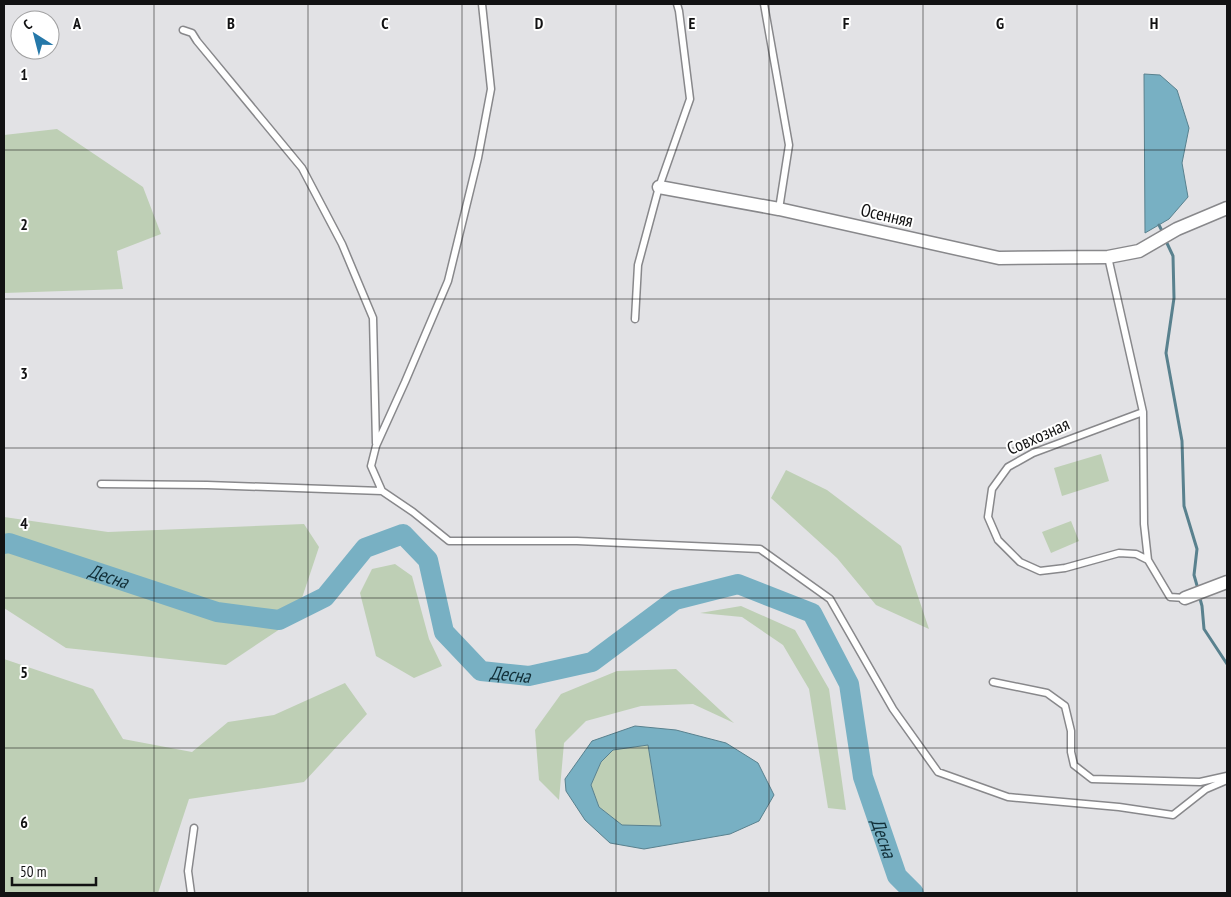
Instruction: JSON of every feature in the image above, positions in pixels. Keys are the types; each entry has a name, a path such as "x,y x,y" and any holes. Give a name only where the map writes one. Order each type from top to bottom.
{"street":[{"name":"Осенняя","path":"659,187 779,209 999,258 1108,257"},
{"path":"1108,257 1139,251 1177,228 1227,208"},
{"path":"1185,598 1227,582"}],"lane":[{"path":"482,4 492,89 478,158 448,281 376,446 371,466 382,491 413,512 449,541 576,540 760,549 830,599 893,709 938,772 1008,797 1119,807 1173,815 1206,789 1227,778"},
{"path":"635,319 638,264 659,187 690,99 677,4"},
{"path":"764,4 789,145 779,209"},
{"path":"182,30 192,32 197,41 302,168 342,244 373,318 376,446"},
{"path":"1108,257 1143,412 1144,524 1148,560 1170,597 1185,598"},
{"name":"Совхозная","path":"1143,412 1033,453 1008,468 992,489 988,517 998,540 1020,562 1040,571 1064,568 1119,553 1136,554 1148,560"},
{"path":"101,484 207,485 382,491"},
{"path":"994,682 1048,693 1065,706 1071,731 1071,752 1074,765 1092,779 1200,782 1227,778"},
{"path":"191,893 188,871 194,828"}],"green space":[{"path":"57,129 143,187 161,234 117,251 123,289 4,293 4,135"},
{"path":"1101,454 1109,481 1062,496 1054,468"},
{"path":"786,470 827,490 901,546 929,629 876,605 837,558 771,498"},
{"path":"4,517 108,532 304,524 319,547 295,619 226,665 66,648 4,608"},
{"path":"1071,521 1079,541 1051,553 1042,532"},
{"path":"395,564 412,576 429,639 442,666 414,678 376,656 360,593 372,569"},
{"path":"741,606 795,630 829,689 846,810 828,808 809,689 783,645 742,617 700,613"},
{"path":"4,659 93,689 123,739 192,752 228,722 274,715 345,683 367,714 304,782 189,799 158,893 4,893"},
{"path":"676,669 734,723 693,704 641,706 586,721 564,743 559,800 539,780 535,730 561,694 617,671"},
{"path":"648,745 661,826 622,825 599,807 591,785 601,762 613,749"}],"water":[{"path":"1144,74 1160,75 1177,90 1189,128 1182,163 1188,197 1169,219 1145,233"},
{"path":"635,726 676,730 726,743 758,763 774,795 759,821 730,834 644,849 610,843 585,820 566,791 565,779 592,741","holes":["648,745 661,826 622,825 599,807 591,785 601,762 613,750"]}],"waterway":[{"path":"1159,225 1163,233"},
{"path":"1165,239 1173,256 1174,298 1166,353 1182,441 1184,506 1197,549 1194,575 1198,589"},
{"name":"Десна","path":"4,544 9,543 217,612 279,620 325,597 365,548 403,534 428,560 444,632 481,671 529,676 592,662 675,600 738,584 812,613 849,684 863,777 897,876 914,893"},
{"path":"1199,595 1204,629 1227,664"}]}
